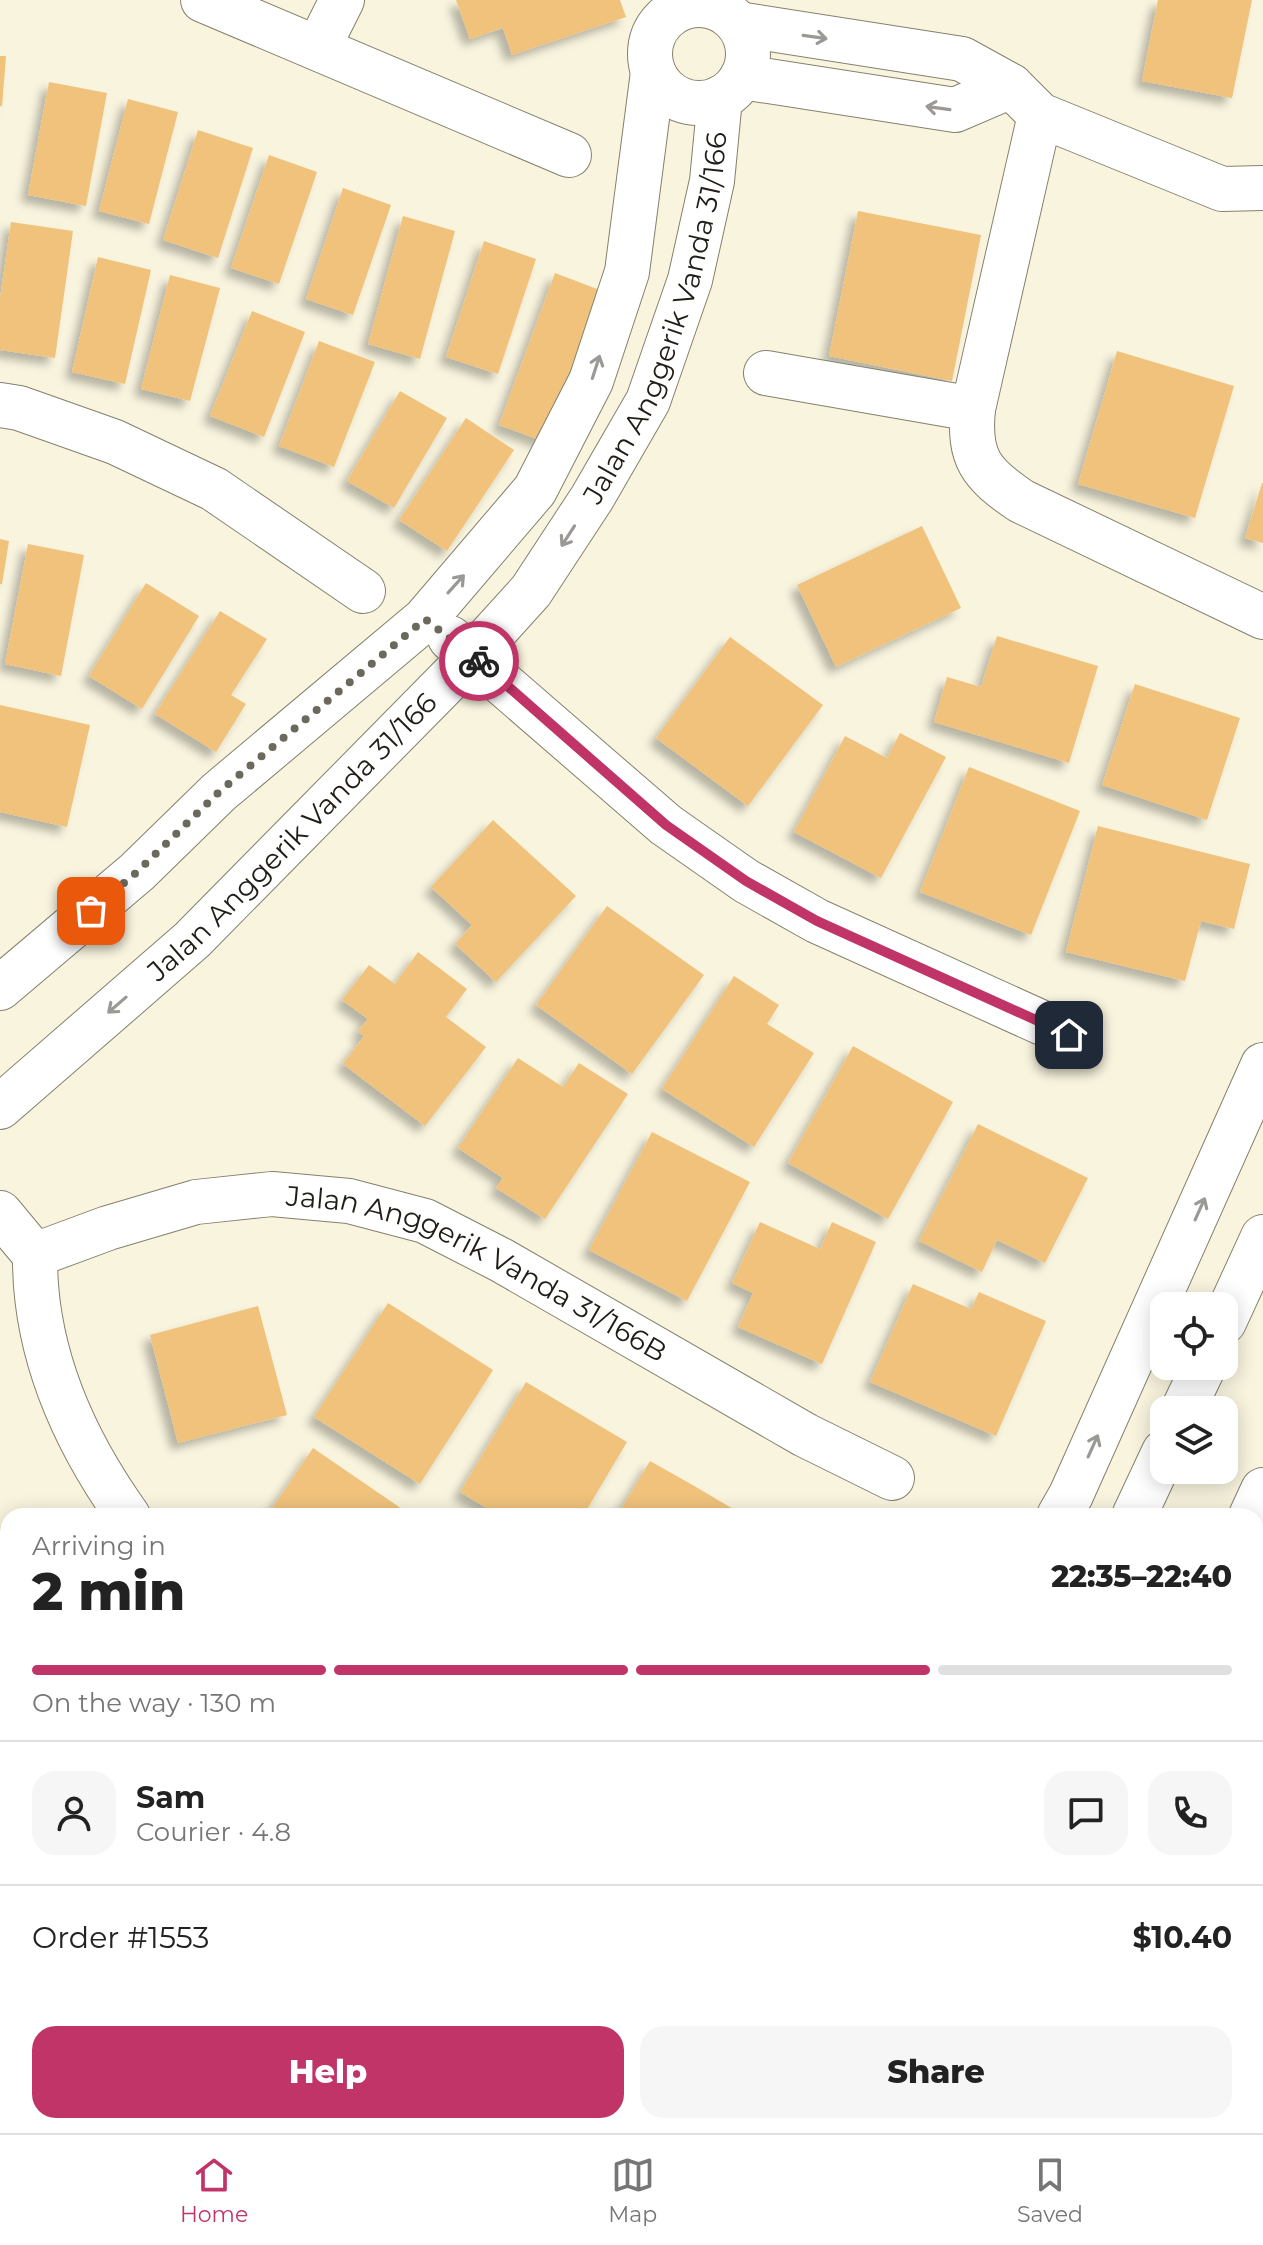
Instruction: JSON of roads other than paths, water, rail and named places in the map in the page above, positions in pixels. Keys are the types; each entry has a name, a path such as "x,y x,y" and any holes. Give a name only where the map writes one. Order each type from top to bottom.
{"street":[{"path":"203,0 569,155"},
{"path":"318,48 342,0"},
{"path":"1026,101 955,110 776,84 731,87 694,103 669,93 650,35 670,14 681,8 716,10 962,59 1026,101 1222,189 1263,188"},
{"path":"716,10 747,45 748,56 731,87"},
{"name":"Jalan Anggerik Vanda 31/166","path":"0,988 137,872 219,792 425,619 535,490 591,381 627,272 650,35"},
{"name":"Jalan Anggerik Vanda 31/166","path":"0,1107 192,940 473,655 531,591 592,498 648,401 690,280 731,87"},
{"path":"1026,101 973,409 971,430 977,459 992,482 1021,501 1263,617"},
{"path":"766,373 973,409"},
{"path":"0,405 19,408 115,442 214,489 363,591"},
{"path":"425,619 473,655 666,825 746,881 817,921 1069,1035"},
{"path":"1063,1508 1263,1065"},
{"name":"Jalan Anggerik Vanda 31/166B","path":"35,1255 108,1228 196,1202 272,1194 349,1201 425,1221 501,1260 805,1435 892,1478"},
{"path":"0,1213 35,1255 35,1291 43,1341 59,1388 79,1438 123,1508"},
{"path":"1238,1292 1263,1237"},
{"path":"1138,1508 1150,1482"}]}
